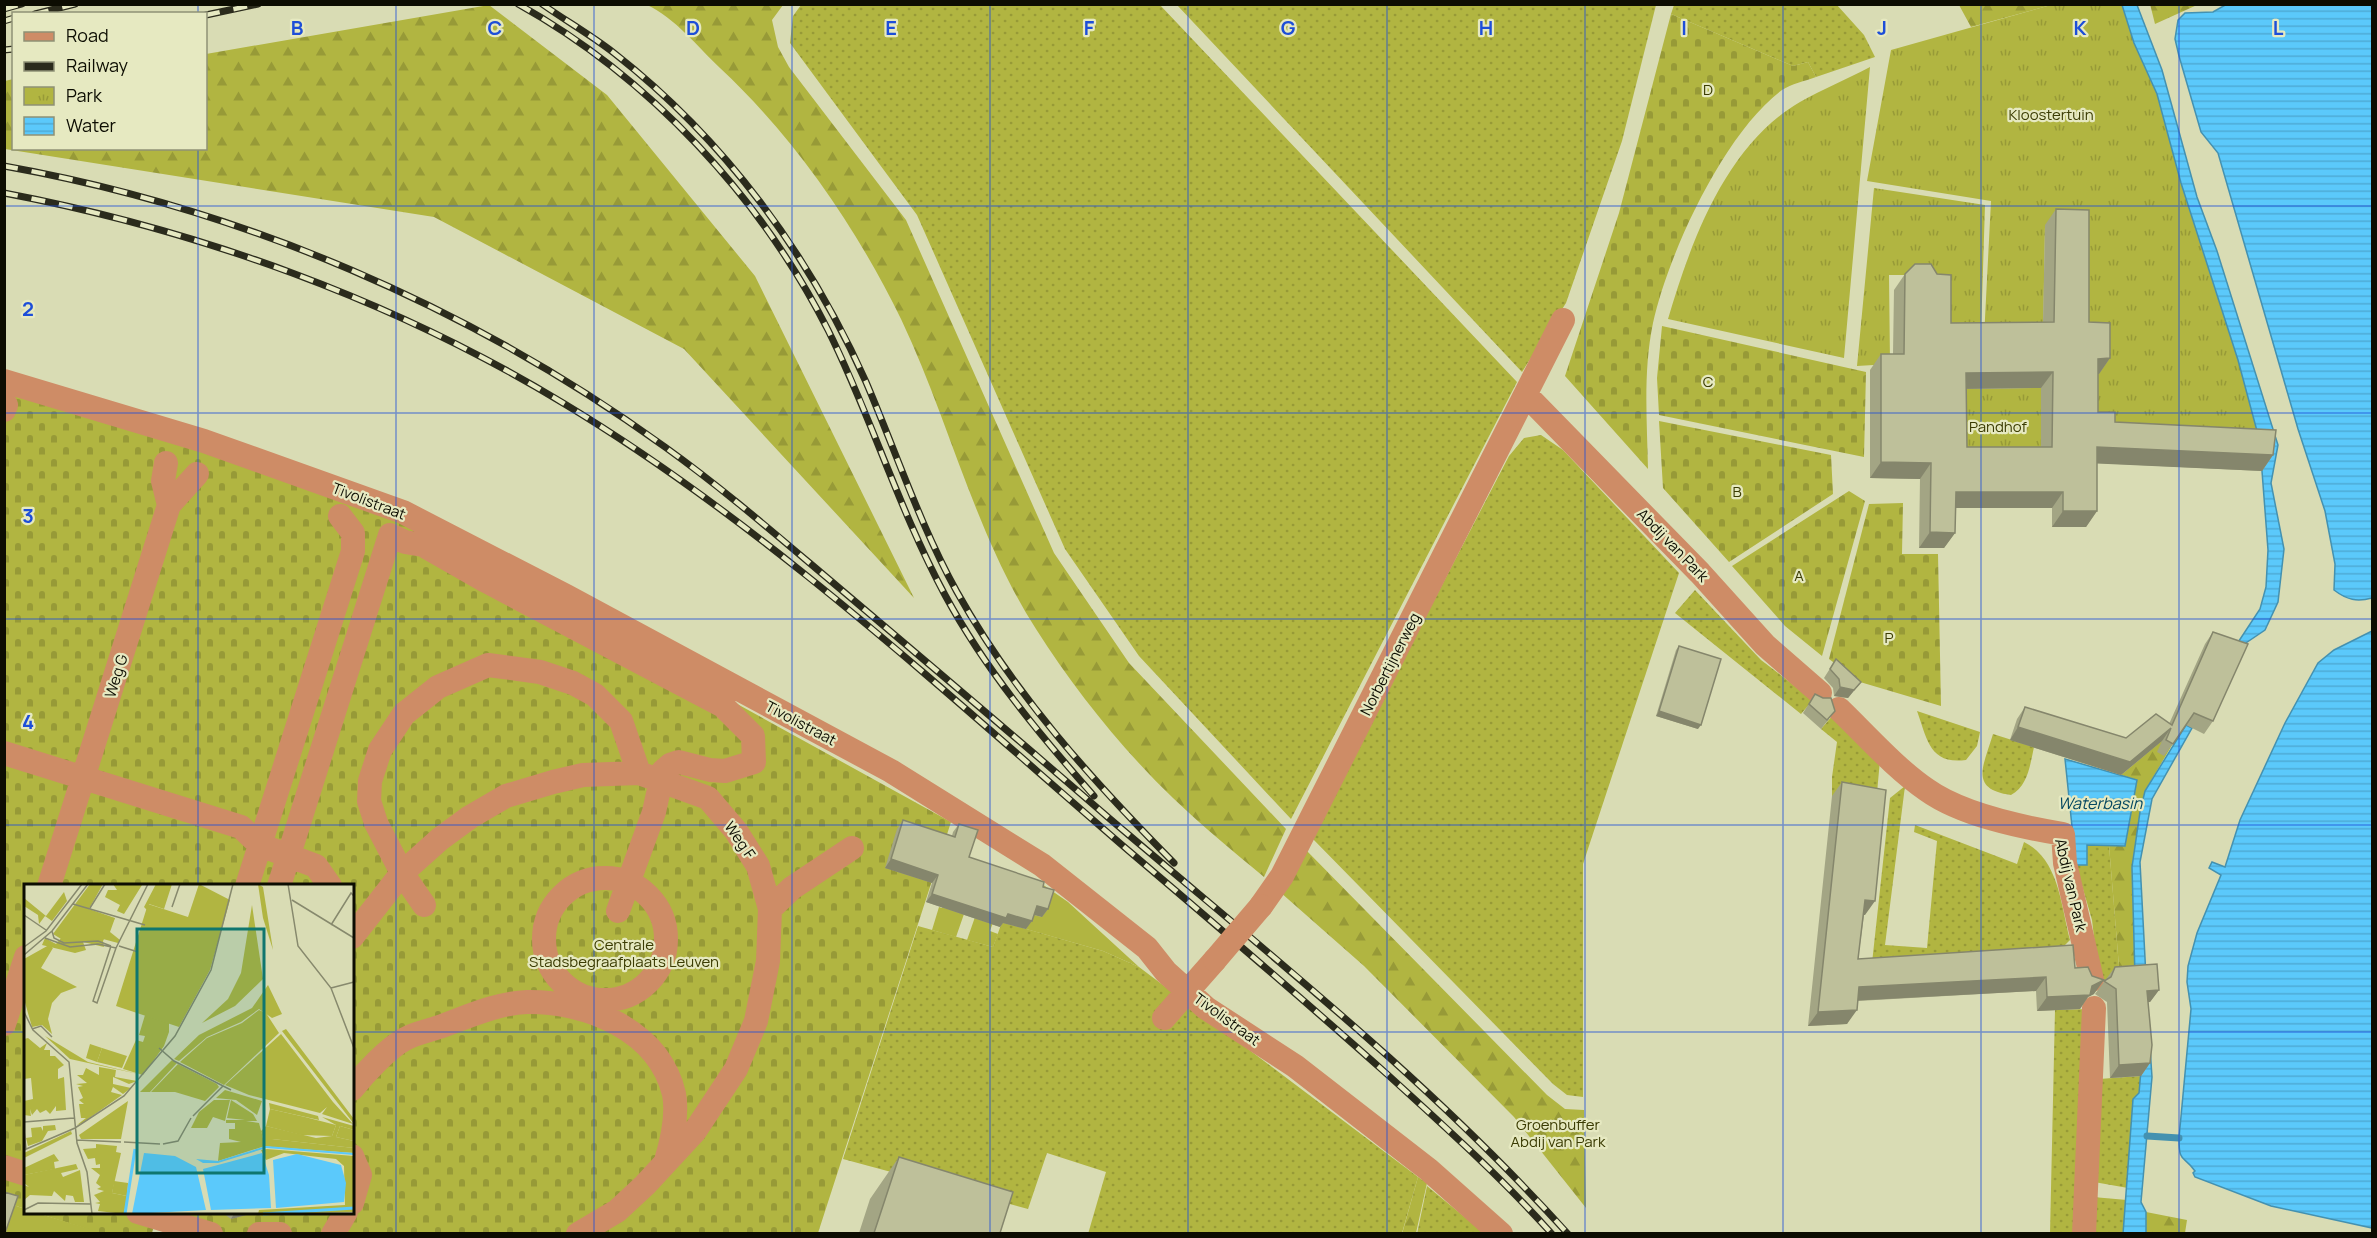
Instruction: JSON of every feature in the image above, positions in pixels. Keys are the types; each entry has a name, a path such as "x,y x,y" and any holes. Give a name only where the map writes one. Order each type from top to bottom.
{"street":[{"name":"Norbertijnerweg","path":"1164,1018 1261,906 1282,876 1527,396 1563,320"},
{"name":"Tivolistraat","path":"4,381 204,441 403,512 891,771 1042,865 1147,948 1166,972 1206,1008 1295,1066 1429,1170 1501,1233"},
{"name":"Abdij van Park","path":"1527,396 1700,573 1765,645 1820,693"},
{"path":"166,463 163,481 169,506"},
{"name":"Weg G","path":"49,884 169,506 197,474"},
{"path":"247,884 354,551 353,533 340,516"},
{"path":"279,884 390,535 405,542 423,545 486,581 723,706 753,736 754,762 725,771 710,770 679,762 649,777"},
{"path":"424,905 402,873 376,822 369,801 370,781 380,750 404,714 438,687 488,665 540,672 573,683 595,695 621,721 649,777 654,812 618,911"},
{"name":"Abdij van Park","path":"1839,710 1928,791 1962,808 2028,828 2062,834 2065,863 2092,980"},
{"path":"4,753 84,776 241,828 260,845 316,866 329,884"},
{"name":"Weg F","path":"354,934 402,873 440,839 470,817 506,796 583,775 649,777 708,798 736,831 758,866 770,909 768,961 756,1021 736,1069 710,1112 617,1211 578,1233"},
{"path":"770,909 792,888 852,848"},
{"path":"607,878 630,883 644,891 663,917 666,928 666,949 661,964 653,978 627,996 611,1000 582,996 567,987 556,975 548,961 544,946 548,916 558,901 583,882 607,878"},
{"path":"4,1024 19,965"},
{"path":"354,1087 404,1039 489,1010 525,1002 554,1004 577,1009 604,1016 625,1027 642,1041 666,1070 674,1096 673,1136 665,1162"},
{"path":"2084,1233 2094,1008"},
{"path":"354,1160 360,1175 354,1196"},
{"path":"4,1167 24,1173"},
{"path":"146,1214 218,1229"},
{"path":"333,1233 345,1214"}],"green space":[{"path":"2150,4 2197,4 2197,5 2155,24"},
{"path":"489,5 607,95 755,276 914,598 684,349 434,217 5,149 5,81 12,79 12,150 207,150 207,54"},
{"path":"647,5 783,5 772,20 778,47 789,67 906,220 1054,553 1129,663 1286,829 1264,877 1195,818 1154,779 1117,739 1066,674 1036,629 996,555 901,319 844,218 822,185 774,124 685,33 667,17"},
{"path":"801,5 1160,5 1517,382 1291,819 1139,656 1065,549 917,215 790,43 793,16"},
{"path":"1177,5 1656,5 1622,141 1566,303 1522,372"},
{"path":"1674,5 1837,5 1864,35 1875,57 1816,77 1808,62 1793,66 1671,14"},
{"path":"1959,5 2051,5 1971,27"},
{"name":"Kloostertuin","path":"2051,5 2122,5 2134,43 2157,94 2181,183 2238,360 2261,446 2087,427 2087,375 2099,374 2078,338 2045,226 2043,337 1984,338 1991,201 1867,181 1891,50"},
{"name":"D","path":"1671,14 1793,66 1808,62 1816,77 1782,90 1760,110 1739,135 1720,164 1685,230 1660,295 1650,341 1646,396 1648,469 1565,376 1619,213"},
{"path":"1870,67 1844,358 1668,319 1700,227 1732,169 1751,143 1774,120 1800,102"},
{"path":"1874,188 1985,205 1981,333 1950,334 1947,275 1889,275 1890,364 1857,366"},
{"name":"C","path":"1662,326 1866,372 1864,457 1659,415 1657,378"},
{"name":"Pandhof","path":"2041,388 2041,463 1956,463 1955,389"},
{"name":"Centrale Stadsbegraafplaats Leuven","path":"5,394 133,425 400,518 951,822 818,1233 180,1234 154,1226 152,1233 103,1234 40,1214 354,1214 354,884 24,884 24,1209 5,1202"},
{"name":"B","path":"1659,421 1831,455 1833,494 1729,562 1663,488"},
{"path":"1541,435 1563,450 1679,573 1583,864 1583,1097 1567,1095 1553,1084 1311,837 1509,456 1524,438"},
{"name":"A","path":"1849,491 1865,501 1822,656 1785,626 1732,566"},
{"name":"P","path":"1903,503 1902,554 1938,554 1941,706 1860,682 1829,659 1869,504"},
{"path":"1695,590 1761,660 1813,700 1801,714 1675,613"},
{"path":"1917,711 1980,732 1977,746 1966,760 1944,758 1937,754 1927,740"},
{"path":"1833,715 1880,760 1876,804 1832,796 1837,742 1821,729"},
{"path":"1993,734 2034,747 2025,781 2011,795 1998,792 1984,781 1983,765"},
{"path":"2164,739 2172,745 2145,791 2132,867 2135,978 2120,979 2109,845 2125,846 2137,780 2121,775"},
{"path":"1905,786 1885,945 1927,948 1937,841 1914,832 1915,825 2017,864 2024,842 2036,850 2045,860 2057,885 2070,940 2062,948 1872,963 1890,798"},
{"path":"2087,844 2109,845 2120,979 2099,980 2092,920 2076,865"},
{"name":"Groenbuffer Abdij van Park","path":"1305,849 1547,1095 1565,1109 1584,1110 1586,1208 1514,1117 1364,966 1280,892"},
{"path":"1042,884 1068,902 1139,967 1103,951 1026,929 1031,914 1042,917 1037,895"},
{"path":"943,905 964,914 956,937 932,930 939,907 942,908"},
{"path":"999,905 990,931 998,934 993,947 967,940 975,917"},
{"path":"1002,922 1103,951 1139,967 1418,1177 1402,1233 1088,1234 1106,1172 1047,1153 1028,1209 843,1159 918,926 993,947"},
{"path":"2088,1009 2074,1233 2050,1234 2055,1010"},
{"path":"2141,1076 2139,1093 2133,1099 2128,1188 2094,1182 2099,1079"},
{"path":"1418,1177 1427,1183 1416,1233 1402,1234"},
{"path":"1427,1186 1484,1233 1484,1234 1417,1234"},
{"path":"2093,1197 2127,1200 2123,1233 2091,1234"},
{"path":"5,1202 24,1209 24,1214 40,1214 103,1233 5,1234"},
{"path":"2146,1212 2187,1220 2185,1233 2146,1233"}],"water":[{"path":"2227,4 2372,5 2372,598 2352,599 2334,590 2335,564 2325,511 2298,429 2218,153 2201,132 2179,56 2175,39 2178,20 2185,13 2213,12"},
{"path":"2122,5 2137,5 2162,70 2197,197 2217,251 2278,445 2271,483 2284,549 2278,602 2265,630 2231,653 2260,609 2266,587 2268,550 2262,471 2264,446 2261,446 2238,360 2181,183 2157,94 2134,43"},
{"path":"2372,631 2372,1228 2271,1206 2195,1177 2193,1173 2195,1171 2182,1158 2179,1138 2191,1009 2187,982 2188,966 2197,933 2221,875 2209,868 2212,862 2225,867 2240,820 2285,723 2318,663 2334,650"},
{"path":"2186,725 2192,728 2152,799 2140,862 2146,977 2135,978 2132,867 2140,812 2145,791"},
{"name":"Waterbasin","path":"2065,759 2137,780 2125,846 2087,845 2087,865 2076,865"},
{"path":"2147,1003 2152,1077 2141,1202 2146,1212 2146,1233 2123,1234 2133,1099 2139,1093"}],"building":[{"path":"2056,209 2089,210 2089,322 2110,323 2110,358 2098,359 2098,412 2115,412 2115,422 2276,430 2273,455 2097,447 2097,511 2063,511 2063,492 1956,492 1955,533 1930,532 1931,463 1881,462 1881,354 1904,354 1905,274 1915,264 1931,264 1937,274 1951,275 1951,323 2054,322","holes":["2053,372 2052,447 1967,447 1966,373"]},
{"path":"2213,632 2248,644 2213,721 2194,713 2173,744 2166,740 2171,728 2130,762 2018,727 2025,707 2126,738 2156,714 2172,725"},
{"path":"1679,646 1721,659 1701,725 1659,711"},
{"path":"1836,659 1861,682 1854,690 1840,687 1839,679 1830,669"},
{"path":"1815,694 1823,698 1831,698 1835,711 1827,720 1809,704"},
{"path":"1842,782 1886,790 1875,901 1865,900 1858,959 2073,945 2075,968 2088,967 2092,976 2104,980 2092,986 2090,995 2047,997 2046,977 1859,987 1857,1010 1818,1012"},
{"path":"903,820 955,837 959,824 978,830 969,857 1044,882 1043,887 1054,890 1048,909 1037,906 1032,921 1008,914 1006,918 932,894 938,875 891,859"},
{"path":"2157,964 2159,990 2147,991 2152,1045 2150,1063 2119,1065 2116,989 2104,981 2111,977 2115,967"},
{"path":"899,1157 1013,1192 1000,1233 874,1233"},
{"path":"4,1192 18,1196 5,1233 4,1233"}],"waterway":[{"path":"2147,1136 2179,1138"}],"railway":[{"path":"4,9 22,4"},
{"path":"43,12 75,4"},
{"path":"207,15 258,4"},
{"path":"518,4 566,33 656,104 697,144 735,187 769,233 801,281 828,330 913,530 945,595 995,675 1053,749 1094,796"},
{"path":"542,4 605,46 654,87 692,123 760,202 818,289 843,335 866,382 931,541 979,630 1003,666 1056,735 1174,863"},
{"path":"4,21 12,19"},
{"path":"4,50 12,49"},
{"path":"4,166 92,184 180,208 266,236 351,270 433,308 513,350 591,396 665,447 774,533 1287,968 1460,1123 1568,1234"},
{"path":"4,193 77,208 150,227 293,273 363,301 498,366 563,403 638,451 784,557 924,673 1388,1075 1492,1172 1552,1234"}]}
